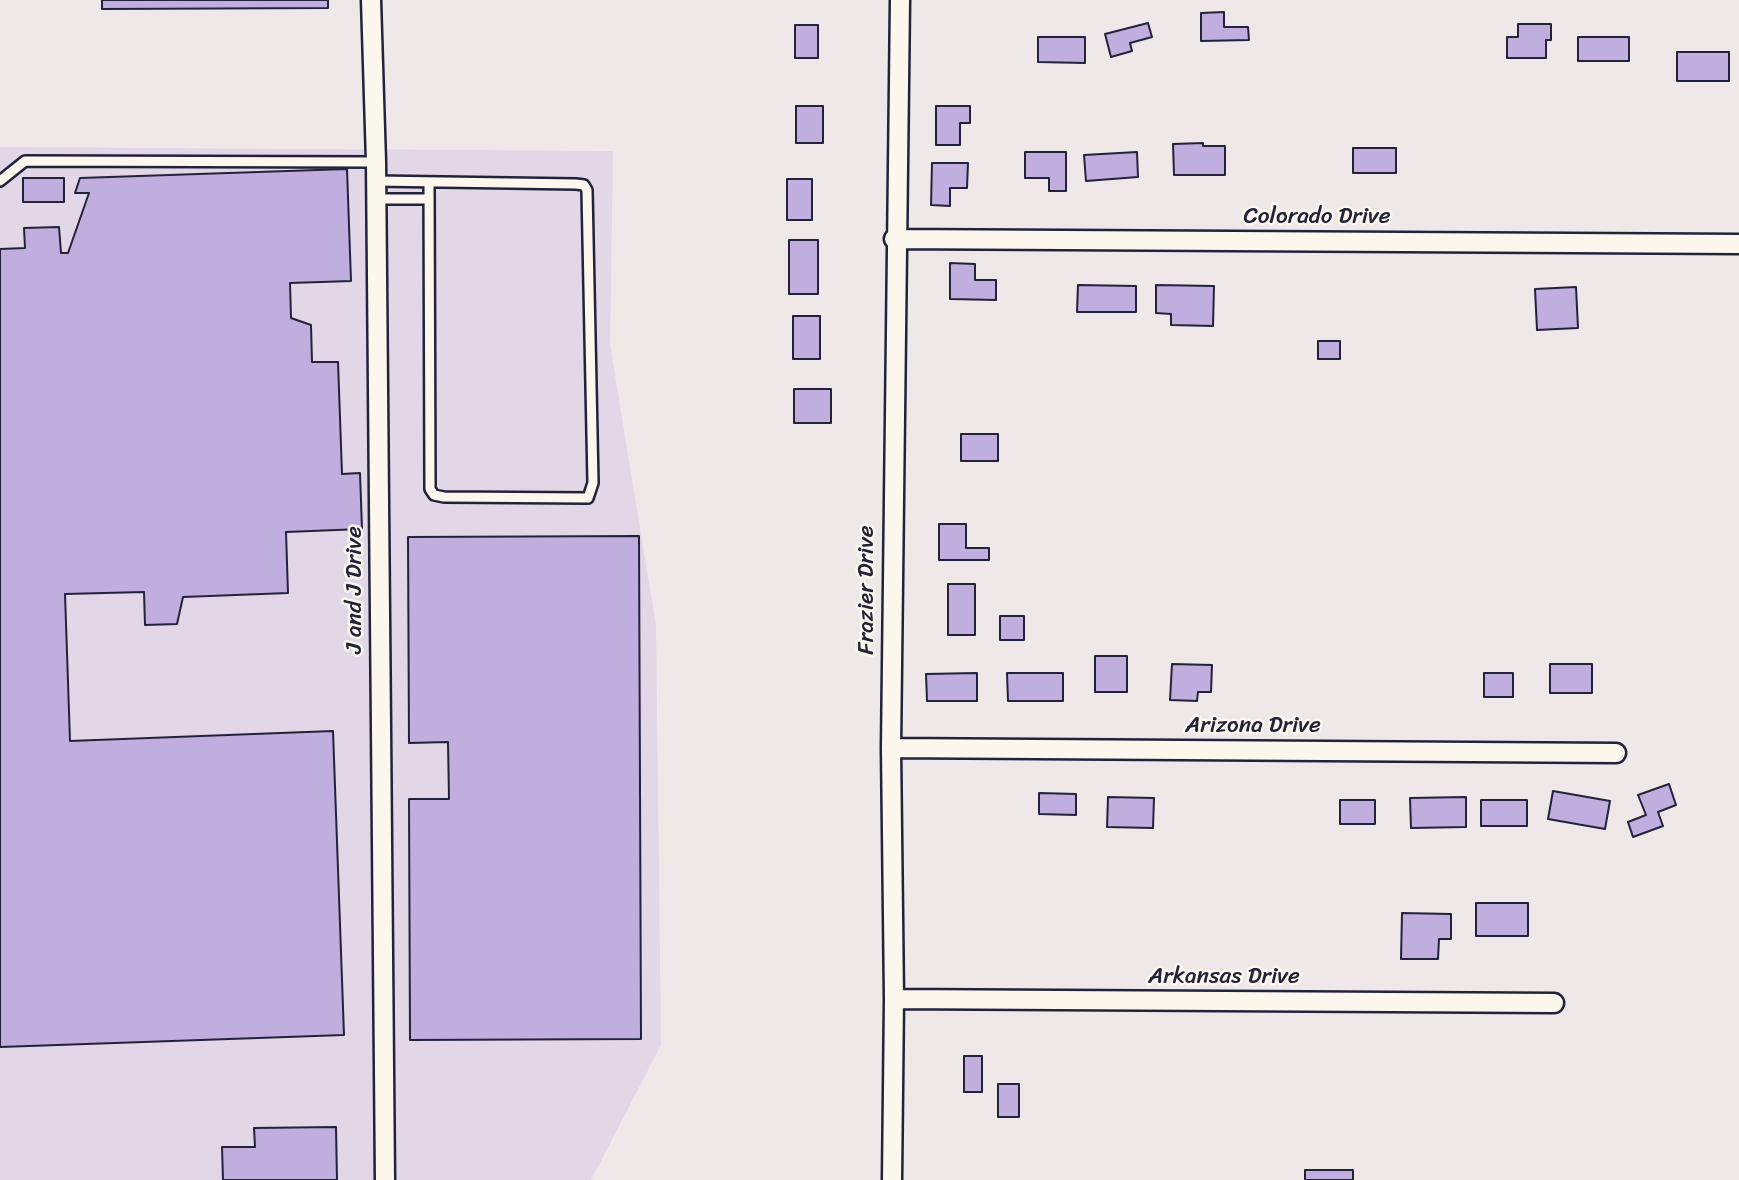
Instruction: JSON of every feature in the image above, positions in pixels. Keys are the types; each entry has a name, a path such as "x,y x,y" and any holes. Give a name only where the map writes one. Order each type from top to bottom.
{"street":[{"name":"J and J Drive","path":"371,0 376,162 385,1180"},
{"name":"Frazier Drive","path":"892,1180 894,239 900,0"},
{"name":"Colorado Drive","path":"894,239 1739,244"},
{"name":"Arizona Drive","path":"891,748 1616,753"},
{"name":"Arkansas Drive","path":"894,999 1554,1003"}],"lane":[{"path":"0,181 25,161 376,162"},
{"path":"376,190 429,182 576,184 587,190 593,483 592,494 588,498 444,497 434,495 430,489 429,182"},
{"path":"376,190 429,199"}],"shaded area":[{"path":"0,147 613,151 610,344 656,626 661,1045 591,1180 0,1180"}],"building":[{"path":"102,0 328,0 328,8 102,9"},
{"path":"1224,12 1224,27 1248,27 1249,40 1201,41 1201,13"},
{"path":"1148,23 1152,37 1130,43 1132,51 1111,57 1105,34"},
{"path":"1518,24 1551,24 1551,40 1546,40 1546,58 1507,58 1507,37 1518,37"},
{"path":"795,25 818,25 818,58 795,58"},
{"path":"1038,37 1085,37 1085,63 1038,62"},
{"path":"1578,37 1629,37 1629,61 1578,61"},
{"path":"1677,52 1729,52 1729,81 1677,81"},
{"path":"796,106 823,106 823,143 796,143"},
{"path":"936,106 970,106 970,123 960,123 960,145 936,145"},
{"path":"1203,143 1203,146 1225,146 1225,175 1174,175 1173,144"},
{"path":"1353,148 1396,148 1396,173 1353,173"},
{"path":"1025,152 1066,152 1066,191 1049,191 1049,178 1025,178"},
{"path":"1137,152 1138,177 1086,181 1084,155"},
{"path":"932,163 968,163 967,188 950,188 950,206 931,205"},
{"path":"347,169 351,281 290,283 291,318 311,325 312,362 338,362 342,474 360,473 362,529 286,532 288,593 183,597 177,624 145,625 144,592 65,594 70,741 333,731 344,1035 0,1047 0,249 25,248 24,228 59,227 61,253 68,253 89,193 75,193 80,178"},
{"path":"23,178 64,178 64,202 23,202"},
{"path":"787,179 812,179 812,220 787,220"},
{"path":"789,240 818,240 818,294 789,294"},
{"path":"950,263 975,264 975,280 996,280 996,300 950,299"},
{"path":"1078,285 1136,286 1136,312 1077,312"},
{"path":"1156,285 1214,286 1213,326 1171,325 1171,314 1156,313"},
{"path":"1576,287 1578,328 1537,330 1535,289"},
{"path":"793,316 820,316 820,359 793,359"},
{"path":"1318,341 1340,341 1340,359 1318,359"},
{"path":"794,389 831,389 831,423 794,423"},
{"path":"961,434 998,434 998,461 961,461"},
{"path":"939,524 966,524 966,548 989,548 989,560 939,560"},
{"path":"639,536 641,1039 410,1040 409,799 449,799 448,742 409,743 408,537"},
{"path":"948,584 975,584 975,635 948,635"},
{"path":"1000,616 1024,616 1024,640 1000,640"},
{"path":"1095,656 1127,656 1127,692 1095,692"},
{"path":"1172,664 1212,665 1211,692 1198,692 1197,701 1170,700"},
{"path":"1550,664 1592,664 1592,693 1550,693"},
{"path":"977,673 977,701 927,701 926,674"},
{"path":"1007,673 1063,673 1063,701 1008,701"},
{"path":"1484,673 1513,673 1513,697 1484,697"},
{"path":"1669,784 1676,805 1658,812 1663,826 1633,837 1628,822 1646,815 1638,795"},
{"path":"1553,791 1610,801 1605,829 1548,819"},
{"path":"1039,793 1076,794 1076,815 1039,814"},
{"path":"1108,797 1154,798 1153,828 1107,827"},
{"path":"1466,797 1466,827 1411,828 1410,798"},
{"path":"1340,800 1375,800 1375,824 1340,824"},
{"path":"1481,800 1527,800 1527,826 1481,826"},
{"path":"1476,903 1528,903 1528,936 1476,936"},
{"path":"1402,913 1451,914 1451,939 1439,939 1438,959 1401,959"},
{"path":"964,1056 982,1056 982,1092 964,1092"},
{"path":"998,1084 1019,1084 1019,1117 998,1117"},
{"path":"336,1127 337,1180 223,1180 222,1147 255,1147 254,1128"},
{"path":"1305,1170 1353,1170 1353,1180 1305,1180"}]}
